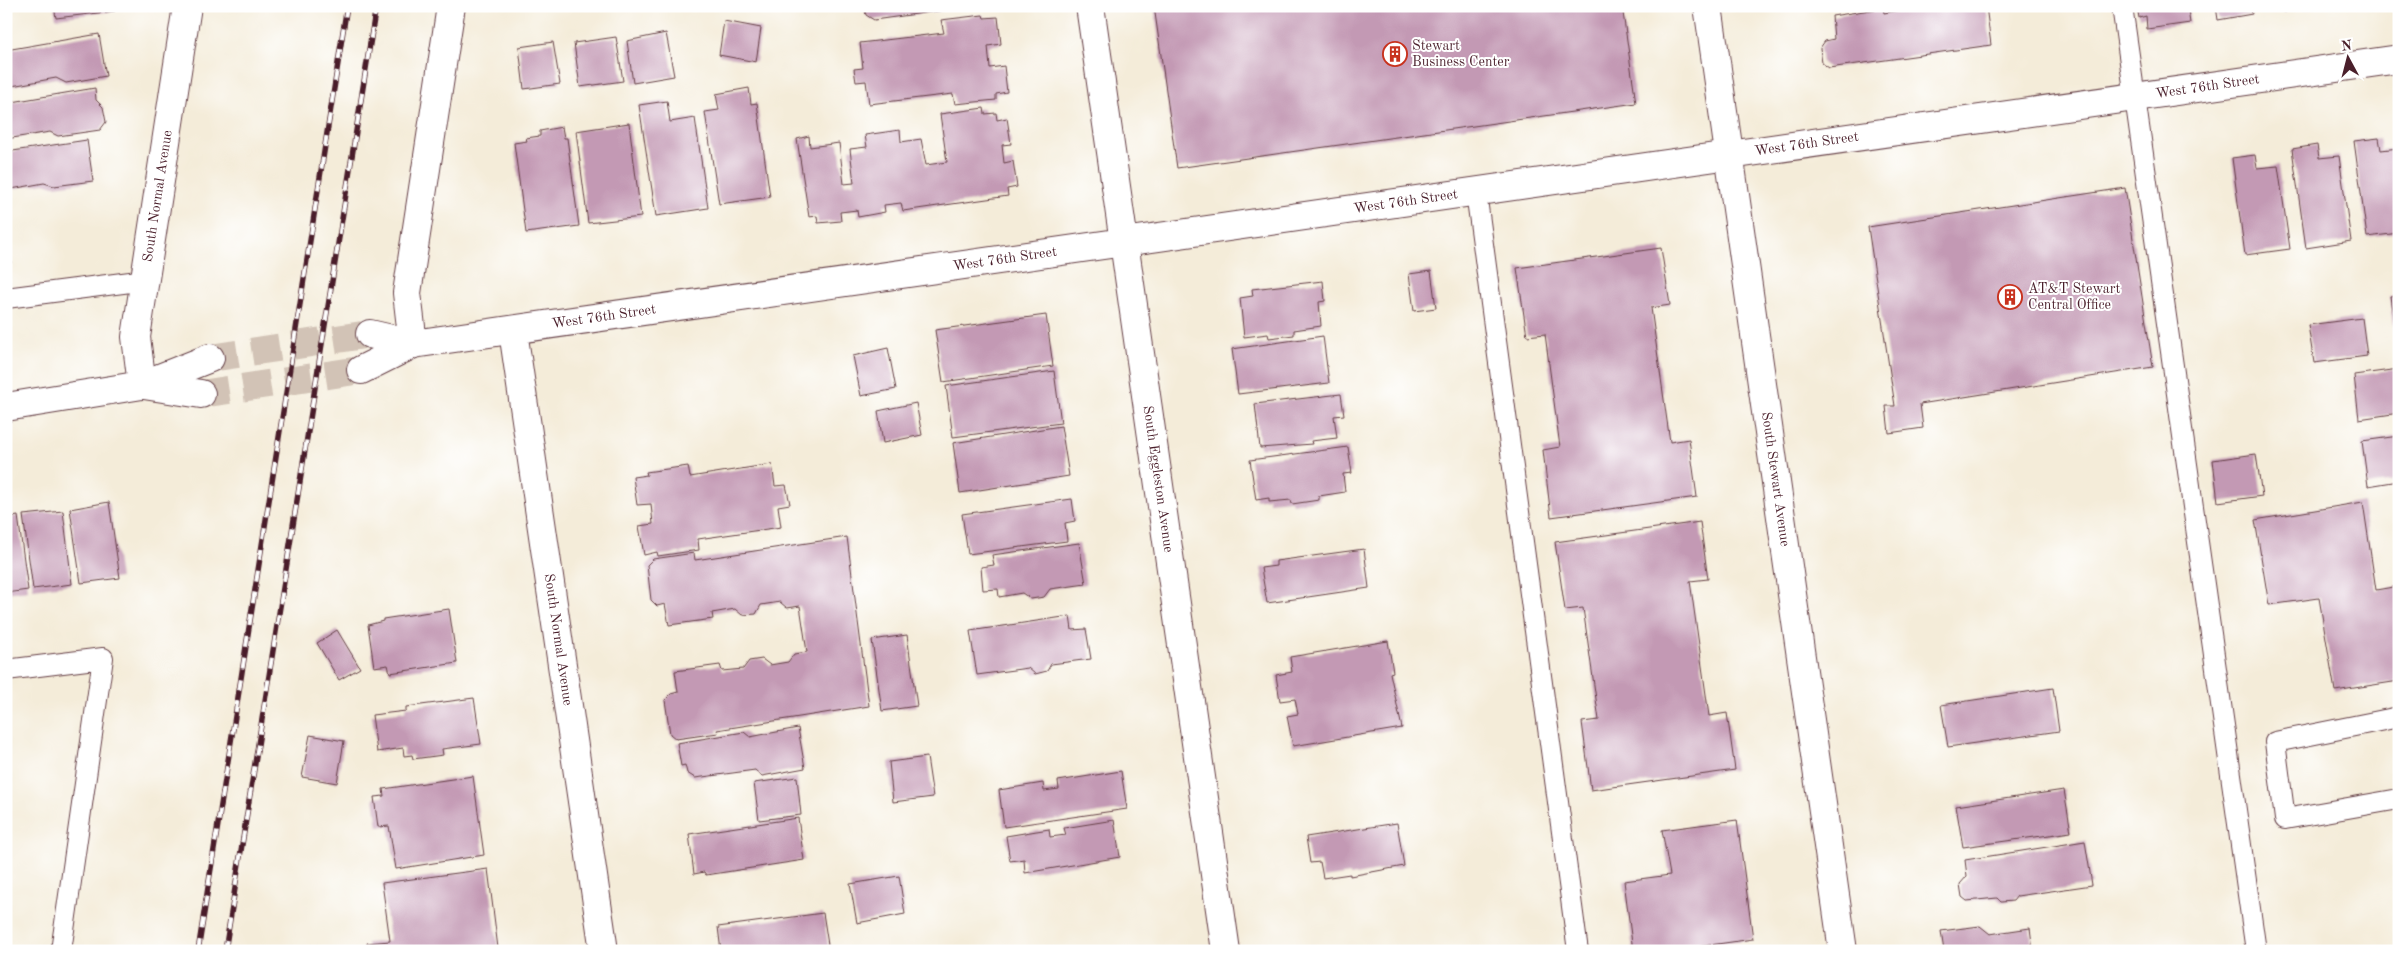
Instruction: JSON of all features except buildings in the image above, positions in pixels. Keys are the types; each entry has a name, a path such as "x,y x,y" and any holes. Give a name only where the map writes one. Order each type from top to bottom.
{"street":[{"name":"South Normal Avenue","path":"142,385 136,337 187,6"},
{"path":"413,344 407,293 451,6"},
{"name":"South Eggleston Avenue","path":"1090,6 1226,951"},
{"name":"South Stewart Avenue","path":"1708,6 1837,950"},
{"name":"West 76th Street","path":"361,370 413,344 2399,59"},
{"name":"South Normal Avenue","path":"513,331 604,951"},
{"name":"West 76th Street","path":"370,334 413,344"},
{"path":"6,407 142,385 210,358"},
{"path":"142,385 201,394"}],"lane":[{"path":"2122,6 2256,951"},
{"path":"1476,192 1578,951"},
{"path":"6,298 146,280"},
{"path":"6,670 102,658 61,951"},
{"path":"2399,717 2275,742 2285,818 2399,799"}],"tunnel":[{"path":"210,358 370,334"},
{"path":"201,394 361,370"}],"railway":[{"path":"198,951 347,6"},
{"path":"225,951 376,6"}],"place":[{"name":"Stewart Business Center","path":"1395,54"},
{"name":"AT&T Stewart Central Office","path":"2010,297"}]}
